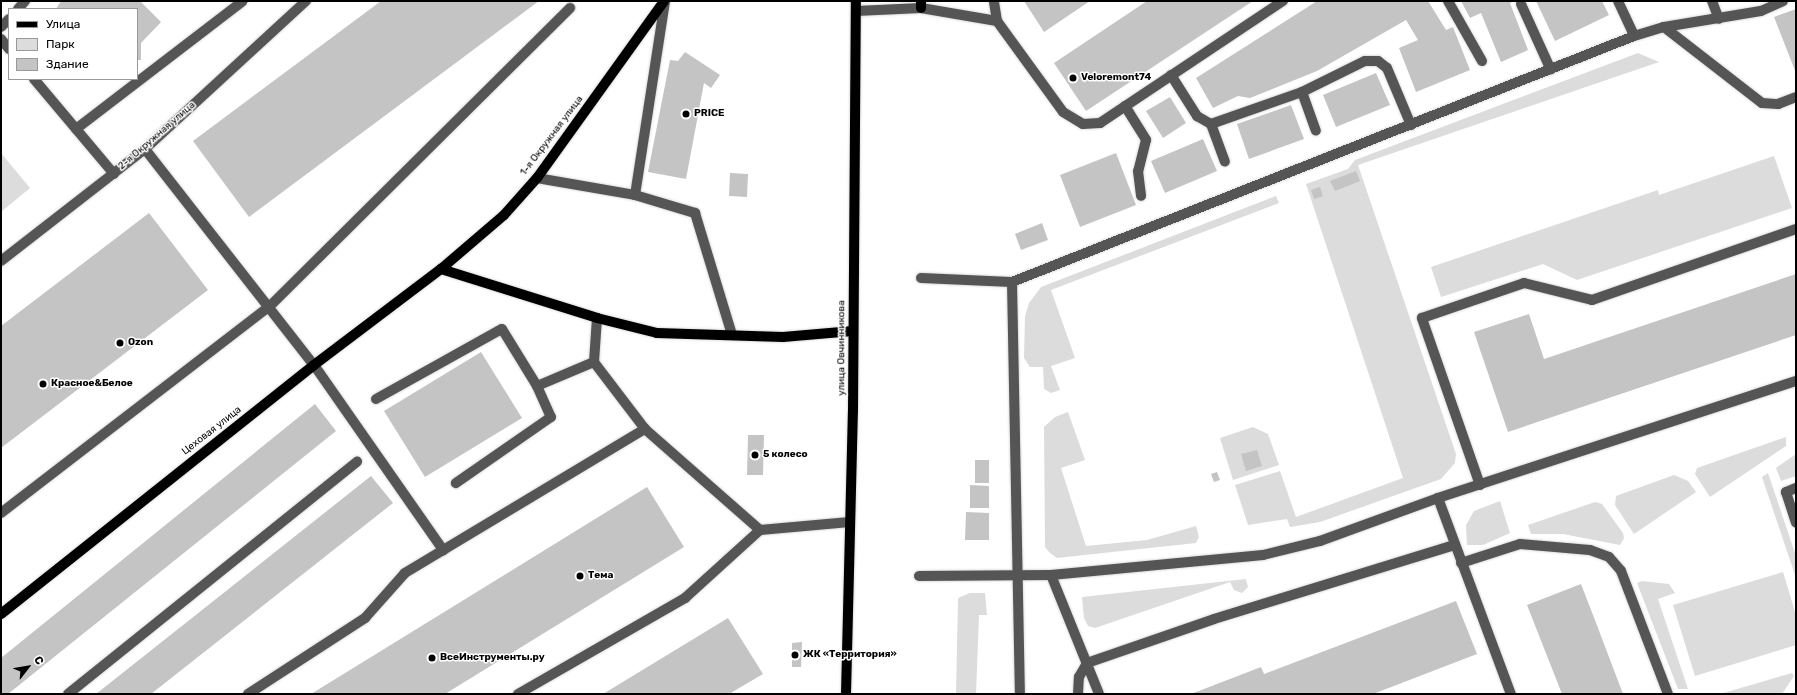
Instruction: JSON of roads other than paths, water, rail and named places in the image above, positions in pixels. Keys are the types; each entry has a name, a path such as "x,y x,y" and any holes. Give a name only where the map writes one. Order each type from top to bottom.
{"main road":[{"name":"1-я Окружная улица","path":"441,269 504,215 537,178 665,1"},
{"name":"улица Овчинникова","path":"846,694 853,331 856,6"},
{"path":"441,269 597,318 657,333 783,337 853,331"},
{"name":"Цеховая улица","path":"1,614 314,366 441,269"}],"street":[{"path":"76,128 243,1"},
{"name":"2-я Окружная улица","path":"1,261 146,149 295,5 306,1"},
{"path":"635,195 665,1"},
{"path":"994,1 997,21 1063,112 1083,124 1100,123 1283,1"},
{"path":"1448,1 1482,62"},
{"path":"1618,1 1634,36"},
{"path":"1712,1 1719,19"},
{"path":"921,278 1012,282 1634,36 1664,27 1761,11 1783,1"},
{"path":"856,6 921,4 997,21"},
{"path":"1521,4 1551,70"},
{"path":"1,513 270,306 570,8"},
{"path":"1664,27 1762,103 1778,104 1796,97"},
{"path":"1,39 8,48"},
{"path":"1211,124 1302,92 1365,61 1378,61 1387,68 1411,125"},
{"path":"1171,75 1197,116 1211,124 1225,162"},
{"path":"35,80 114,174"},
{"path":"1302,92 1316,131"},
{"path":"1125,106 1146,140 1138,171 1141,196"},
{"path":"146,149 270,306 443,550"},
{"path":"537,178 635,195 695,213 732,335"},
{"path":"1480,484 1422,318 1524,283 1592,300 1796,229"},
{"path":"1012,282 1020,694"},
{"path":"597,318 594,362 645,429 760,530"},
{"path":"376,399 502,330 537,386 551,417 456,483"},
{"path":"537,386 594,362"},
{"path":"919,576 1051,575 1263,554 1320,541 1438,498 1796,381"},
{"path":"248,694 365,618 405,573 645,429"},
{"path":"68,694 357,462"},
{"path":"1796,488 1786,492 1796,522"},
{"path":"1438,498 1507,693"},
{"path":"518,694 685,598 760,530 850,522"},
{"path":"1461,563 1520,544 1590,550 1609,557 1621,571 1668,694"},
{"path":"1078,694 1079,676 1087,664 1214,619 1455,545"},
{"path":"1051,575 1099,694"}],"place":[{"name":"Veloremont74","path":"1073,78"},
{"name":"PRICE","path":"686,114"},
{"name":"Ozon","path":"120,343"},
{"name":"Красное&Белое","path":"43,384"},
{"name":"5 колесо","path":"755,455"},
{"name":"Тема","path":"580,576"},
{"name":"ЖК «Территория»","path":"795,655"},
{"name":"ВсеИнструменты.ру","path":"432,658"}]}
